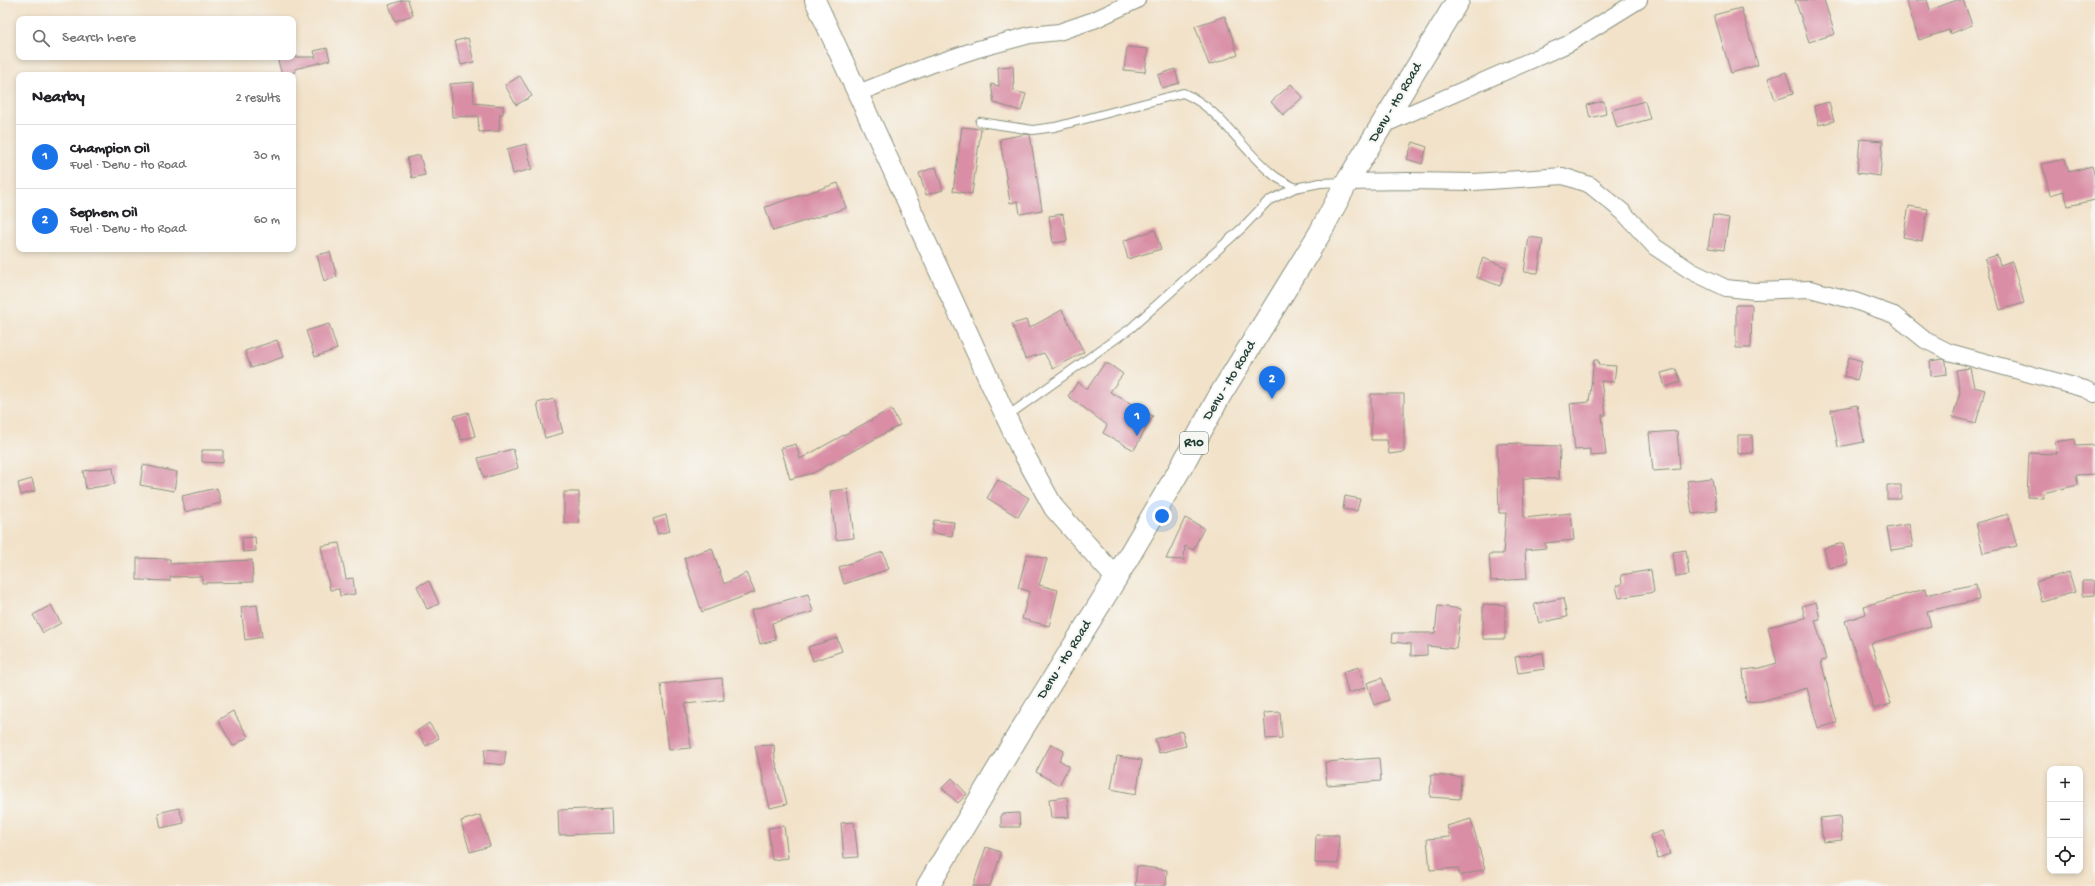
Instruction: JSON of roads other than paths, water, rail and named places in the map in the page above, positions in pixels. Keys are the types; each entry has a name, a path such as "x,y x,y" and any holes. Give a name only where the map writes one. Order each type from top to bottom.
{"main road":[{"name":"Denu - Ho Road","path":"928,886 1019,734 1116,578 1183,464 1220,395 1320,233 1347,182 1458,0"}],"street":[{"path":"815,0 1020,447 1054,508 1116,578"},
{"path":"858,93 930,65 978,49 1030,35 1060,32 1094,20 1137,0"},
{"path":"1383,125 1421,110 1568,44 1639,0"},
{"path":"1347,182 1474,182 1563,176 1590,185 1623,212 1655,247 1691,271 1726,288 1754,291 1810,290 1855,301 1894,314 1925,340 1949,352 2085,389 2095,394"}],"lane":[{"path":"980,122 1033,130 1055,127 1183,93 1192,96 1211,112 1276,177 1295,188"},
{"path":"1006,417 1131,328 1242,228 1268,201 1295,188 1320,183 1347,182"}],"place":[{"name":"Sephem Oil","path":"1272,399"},
{"name":"Champion Oil","path":"1137,436"}]}
